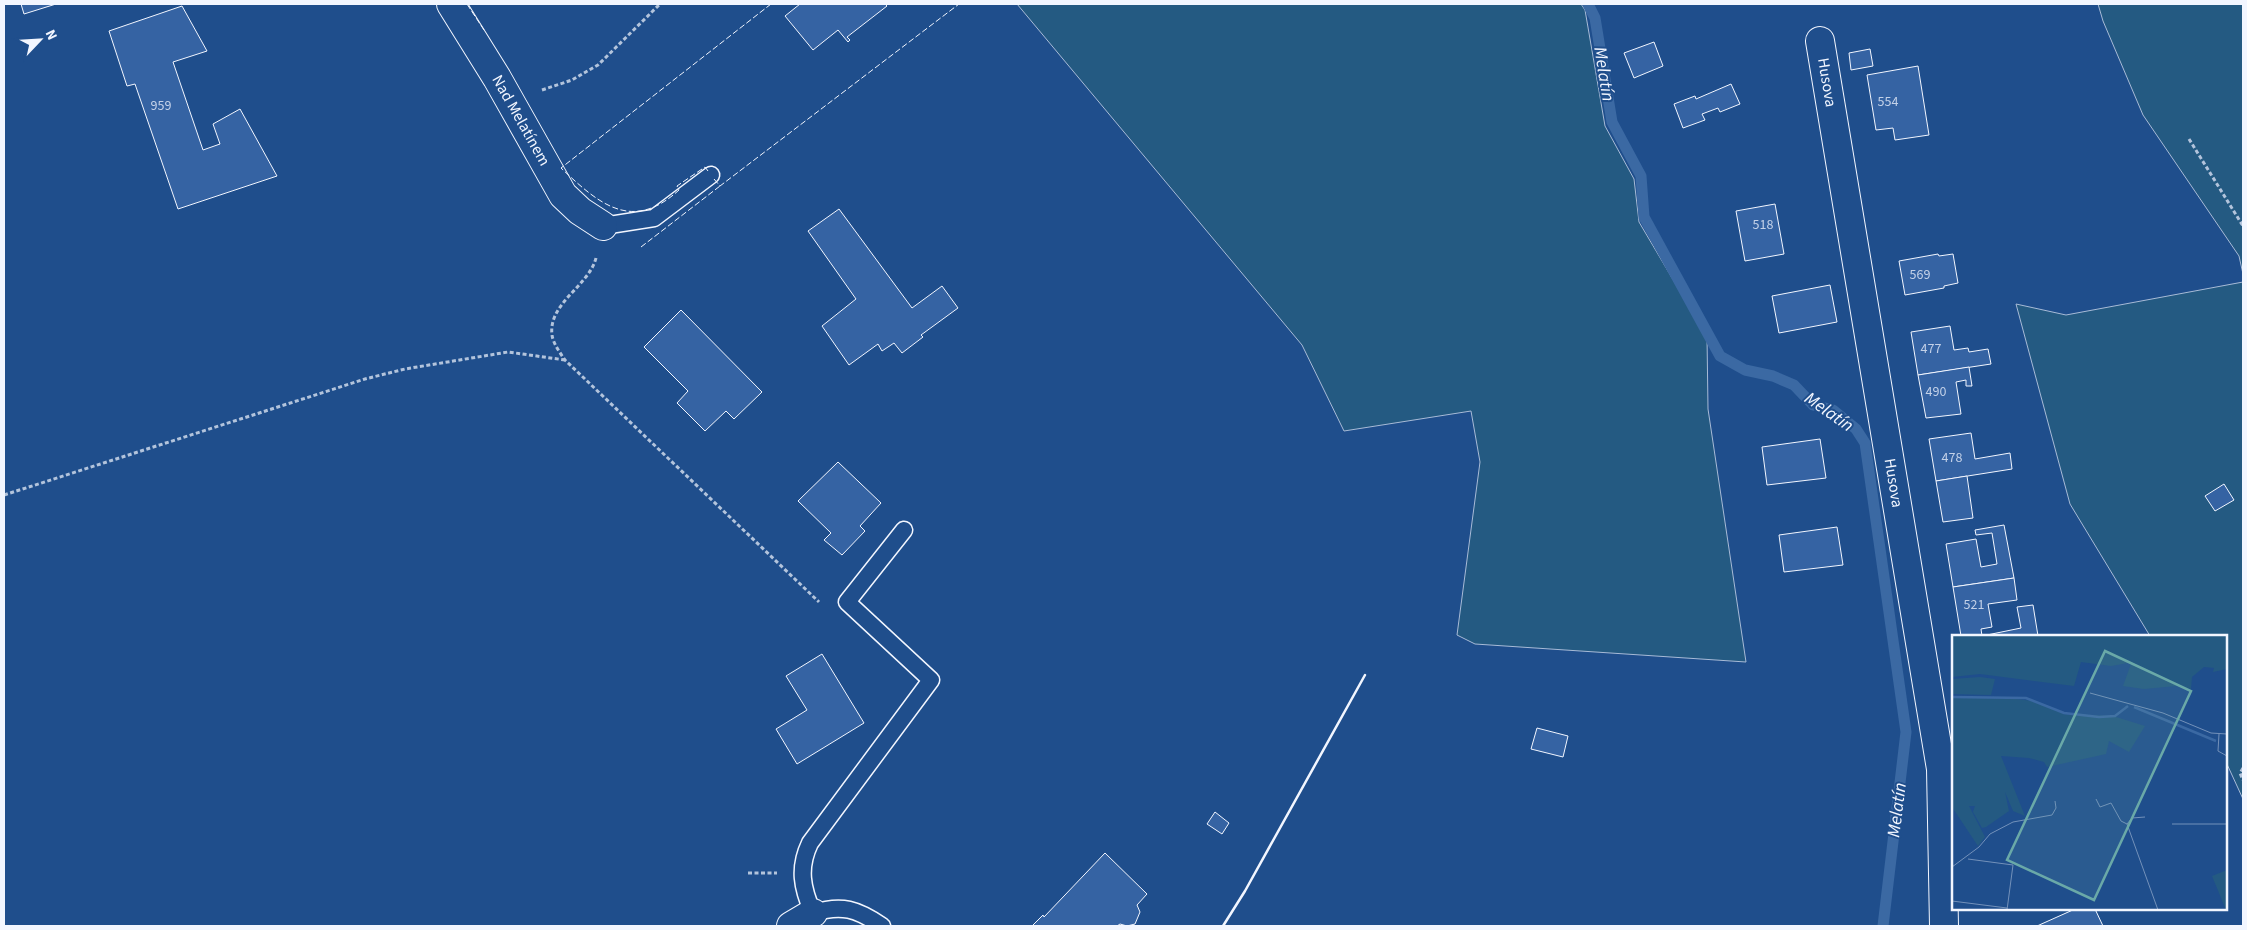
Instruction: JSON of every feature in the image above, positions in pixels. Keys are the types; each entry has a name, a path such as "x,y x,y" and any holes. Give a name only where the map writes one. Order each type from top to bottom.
{"street":[{"name":"Nad Melatínem","path":"451,4 510,100 563,195 580,212 603,226"},
{"name":"Husova","path":"1820,41 1941,769 1944,926"}],"lane":[{"path":"603,226 654,218 711,176"},
{"path":"882,926 857,911 841,907 802,920 804,891 801,872 803,857 810,843 931,680 847,602 904,530"}],"path":[{"path":"510,100 572,80 598,65 660,4"},
{"path":"2189,139 2243,226"},
{"path":"603,226 593,269 553,320 552,336 565,360 820,603 847,602"},
{"path":"4,495 405,369 508,352 565,360"},
{"path":"2243,768 2240,773 2243,780"}],"shaded area":[{"path":"1017,4 1581,4 1585,10 1605,126 1634,179 1639,222 1707,337 1708,409 1746,662 1475,644 1457,635 1480,462 1471,411 1344,431 1302,345"},
{"path":"2098,4 2243,4 2243,274 2239,256 2143,115 2103,21"},
{"path":"2243,282 2243,799 2227,764 2227,635 2149,635 2070,504 2016,304 2066,315"}],"building":[{"path":"21,4 56,4 24,14"},
{"path":"800,4 885,4 887,6 847,37 850,40 848,42 838,30 813,50 785,16"},
{"path":"182,6 207,51 173,62 203,150 220,144 213,124 240,109 277,176 178,209 135,84 127,86 109,31"},
{"path":"1654,42 1663,66 1634,78 1624,53"},
{"path":"1870,49 1873,66 1851,70 1849,53"},
{"path":"1918,66 1929,135 1895,140 1893,128 1876,130 1867,75"},
{"path":"1731,84 1740,104 1720,112 1718,108 1702,114 1705,120 1683,128 1674,104 1695,96 1696,99"},
{"path":"1775,204 1784,254 1745,261 1736,211"},
{"path":"839,209 912,308 942,286 958,308 921,335 923,337 902,353 894,343 882,351 878,344 849,365 822,326 856,299 808,231"},
{"path":"1938,254 1939,256 1953,254 1958,283 1944,286 1944,288 1905,295 1899,261"},
{"path":"1830,285 1837,322 1779,333 1772,296"},
{"path":"681,310 762,392 734,419 726,411 705,431 677,403 688,391 644,347"},
{"path":"1950,326 1954,350 1968,348 1969,352 1988,349 1991,364 1918,375 1911,332"},
{"path":"1969,367 1972,386 1966,386 1966,380 1956,382 1961,414 1926,418 1918,375"},
{"path":"1971,433 1975,459 2010,453 2012,469 1936,481 1929,439"},
{"path":"1820,439 1826,478 1767,485 1762,447"},
{"path":"838,462 881,503 860,526 865,531 842,555 824,540 831,533 798,501"},
{"path":"1967,476 1973,518 1943,522 1936,481"},
{"path":"2224,484 2234,500 2215,511 2205,496"},
{"path":"2004,525 2014,578 1953,587 1946,544 1976,539 1981,567 1997,564 1992,533 1976,535 1975,530"},
{"path":"1837,527 1843,565 1784,572 1779,535"},
{"path":"2014,578 2017,600 1988,604 1992,627 1981,629 1982,635 1961,635 1953,587"},
{"path":"2033,605 2038,635 1987,635 2021,628 2017,607"},
{"path":"822,654 864,723 797,764 776,729 807,710 786,676"},
{"path":"1537,728 1568,736 1563,757 1531,749"},
{"path":"1215,812 1229,823 1222,834 1207,824"},
{"path":"1105,853 1147,894 1137,905 1140,912 1135,924 1127,926 1120,924 1117,926 1032,926 1043,915 1044,917"},
{"path":"2073,910 2095,910 2103,926 2037,926"}],"waterway":[{"name":"Melatín","path":"1588,4 1595,18 1612,122 1641,176 1644,217 1720,356 1745,370 1773,376 1794,385 1813,405 1833,410 1856,429 1865,443 1906,732 1883,926"}],"fence":[{"path":"467,4 484,30"},
{"path":"708,171 705,167 677,186 679,190 662,203 646,210 631,211 617,209 603,202 589,193 561,168 771,4"},
{"path":"714,179 720,186 959,4"},
{"path":"641,247 720,186"}],"wall":[{"path":"1223,926 1245,891 1365,675"}]}
